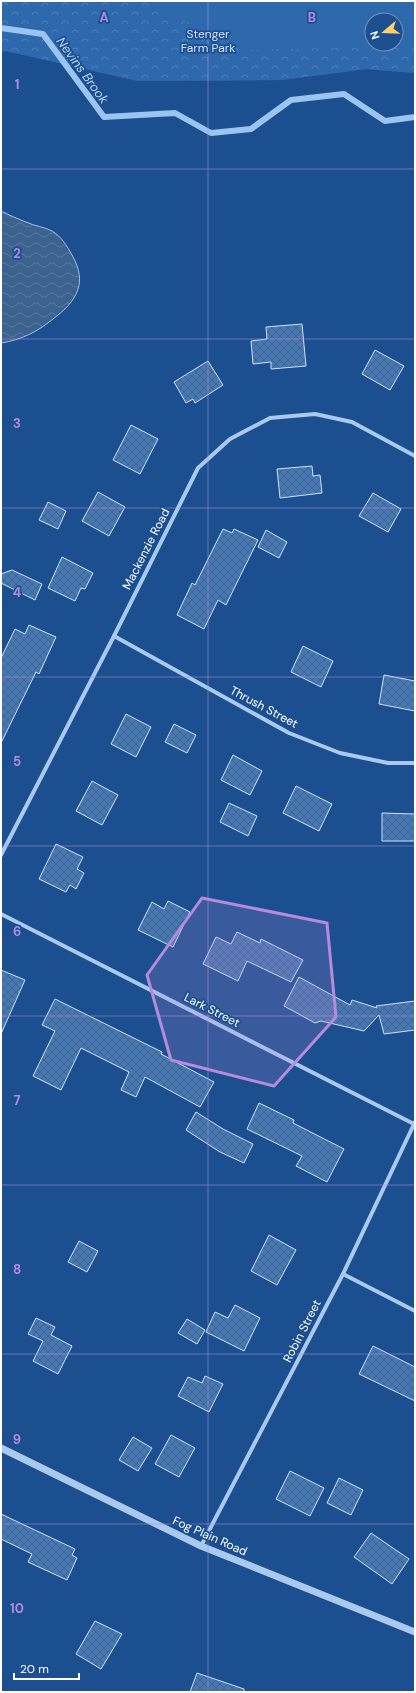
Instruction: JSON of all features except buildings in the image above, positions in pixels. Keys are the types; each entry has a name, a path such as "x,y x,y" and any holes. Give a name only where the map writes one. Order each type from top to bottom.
{"street":[{"name":"Mackenzie Road","path":"1,855 114,636 198,468 230,439 270,418 315,414 352,422 415,456"},
{"name":"Thrush Street","path":"114,636 289,734 340,753 388,763 415,763"},
{"name":"Lark Street","path":"1,914 414,1123"},
{"name":"Robin Street","path":"201,1546 343,1274 414,1123"},
{"path":"343,1274 415,1311"},
{"name":"Fog Plain Road","path":"1,1448 201,1546 415,1632"}],"highlighted area":[{"path":"202,898 327,923 336,1017 274,1086 171,1060 147,975"}],"green space":[{"name":"Stenger Farm Park","path":"1,1 415,1 415,73 366,69 282,80 138,81 6,51 1,52"},
{"name":"Stenger Farm Park","path":"1,1 142,1 246,50 364,47 364,52 404,52 404,46 415,46 415,73 366,69 282,80 138,81 6,51 1,52"}],"water":[{"path":"1,211 55,233 64,242 77,265 79,283 78,291 74,298 47,324 22,338 1,343"}],"waterway":[{"name":"Nevins Brook","path":"1,28 43,34 104,117 175,113 211,133 251,129 291,100 344,94 385,121 415,117"}]}
